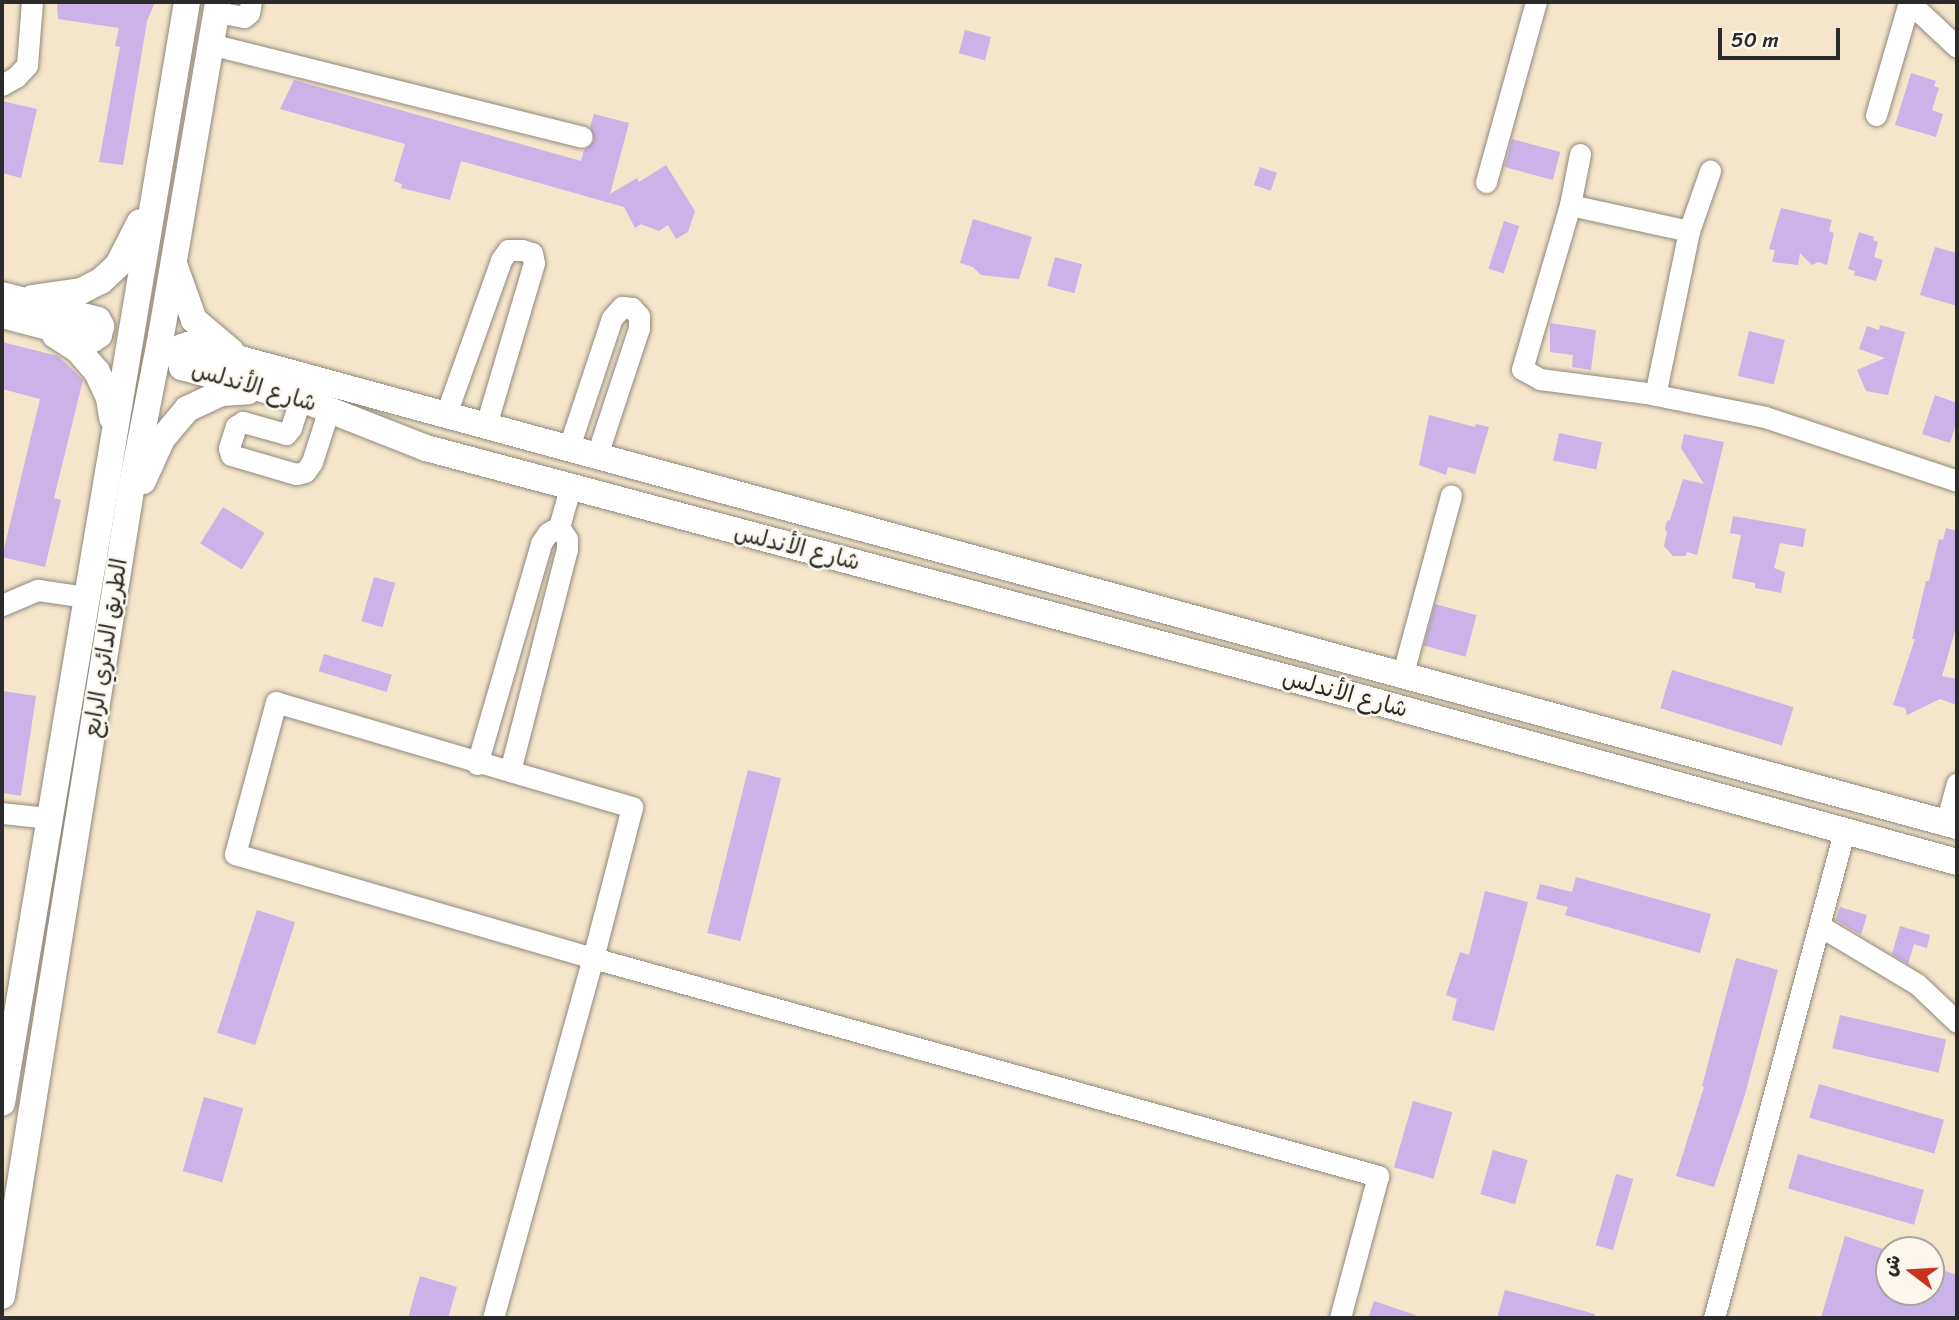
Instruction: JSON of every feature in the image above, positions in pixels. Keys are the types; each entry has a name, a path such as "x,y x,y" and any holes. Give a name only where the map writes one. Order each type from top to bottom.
{"main road":[{"name":"الطريق الدائري الرابع","path":"2,1102 187,2"},
{"name":"الطريق الدائري الرابع","path":"2,1296 125,525 217,7"},
{"path":"6,303 81,291 101,281 117,265 152,199"},
{"path":"173,262 194,320 241,359"},
{"path":"6,303 78,350 97,372 109,398 114,437"},
{"path":"6,303 98,320 102,326 99,335 93,339 36,324"},
{"name":"شارع الأندلس","path":"1952,824 241,359 188,345 178,353 182,367 329,409 400,440 570,488 1348,694 1957,862"},
{"path":"125,525 162,439 187,409 222,393 242,391 291,398"},
{"path":"570,488 582,451"}],"street":[{"path":"2,85 16,77 27,65 32,2"},
{"path":"217,7 244,17 250,13 251,2"},
{"path":"1486,182 1536,2"},
{"path":"1876,115 1909,2 1957,47"},
{"path":"210,44 582,136"},
{"path":"1580,154 1570,205 1522,369 1541,379 1655,395 1765,416 1957,481"},
{"path":"1655,395 1689,231 1710,171"},
{"path":"1570,205 1689,231"},
{"path":"446,414 501,260 508,250 522,250 532,253 534,263 486,425"},
{"path":"622,307 632,308 639,316 639,328 582,451 612,318 622,307"},
{"path":"291,398 291,428 286,434 243,422 236,426 229,448 231,455 296,474 305,472 312,462 329,409"},
{"path":"477,764 541,543 548,533 559,527 570,488"},
{"path":"1403,673 1451,495"},
{"path":"510,771 567,549 567,538 559,527"},
{"path":"2,605 38,590 86,597"},
{"path":"493,1318 593,958 632,807 477,764 276,702 235,854 593,958 1378,1175 1340,1318"},
{"path":"1952,824 1957,783"},
{"path":"2,813 48,818"},
{"path":"1714,1318 1844,832"},
{"path":"1820,926 1917,984 1957,1022"}],"building":[{"path":"57,2 155,2 147,21 123,165 99,162 120,47 115,46 119,28 58,19"},
{"path":"965,30 991,37 985,60 959,53"},
{"path":"1911,73 1936,81 1934,86 1939,88 1932,110 1943,114 1936,137 1895,125"},
{"path":"294,80 581,161 584,150 594,141 590,127 594,114 629,123 610,194 637,178 639,182 666,165 695,211 688,232 676,239 668,225 659,231 641,224 635,228 624,207 461,161 450,200 401,188 402,184 394,181 405,144 280,109"},
{"path":"2,101 37,109 21,178 2,173"},
{"path":"1512,139 1560,152 1553,180 1504,167"},
{"path":"1260,167 1277,173 1271,191 1254,185"},
{"path":"1781,208 1832,220 1829,231 1834,233 1827,265 1818,262 1812,265 1800,253 1798,265 1772,262 1775,250 1769,249"},
{"path":"973,219 1032,237 1019,279 981,275 973,267 960,263"},
{"path":"1504,221 1519,226 1504,273 1489,269"},
{"path":"1859,232 1874,237 1873,240 1878,242 1874,257 1883,260 1876,281 1854,275 1855,271 1848,269"},
{"path":"1935,247 1957,253 1957,306 1920,295"},
{"path":"1055,257 1082,264 1074,293 1047,286"},
{"path":"1550,323 1596,330 1591,370 1572,367 1573,355 1550,352"},
{"path":"1880,325 1905,332 1888,395 1866,391 1857,370 1885,358 1859,349 1867,326 1879,330"},
{"path":"1749,331 1785,340 1774,385 1738,376"},
{"path":"2,342 58,356 83,380 54,498 61,500 45,567 2,557 40,399 2,389"},
{"path":"1935,395 1957,403 1957,421 1950,443 1922,434"},
{"path":"1429,415 1475,427 1476,424 1489,427 1475,474 1448,467 1446,475 1419,465"},
{"path":"1559,433 1602,442 1596,470 1553,460"},
{"path":"1684,434 1724,442 1697,555 1687,552 1686,556 1673,556 1664,546 1667,532 1665,529 1683,479 1704,484 1681,448"},
{"path":"223,507 265,533 242,569 200,543"},
{"path":"1733,516 1806,529 1803,547 1780,543 1774,568 1785,572 1781,593 1755,588 1755,583 1732,578 1741,535 1730,533"},
{"path":"1946,528 1957,531 1957,624 1942,676 1957,679 1957,705 1940,699 1907,715 1905,708 1893,705 1915,639 1912,639 1926,581 1929,581 1939,539 1943,540"},
{"path":"374,577 395,583 382,627 361,621"},
{"path":"1435,604 1477,615 1465,657 1424,646"},
{"path":"324,654 392,675 387,692 319,671"},
{"path":"1672,670 1793,707 1782,745 1660,708"},
{"path":"2,691 36,696 21,796 2,793"},
{"path":"748,770 781,778 740,941 707,933"},
{"path":"1576,877 1711,914 1700,953 1565,915 1568,907 1536,899 1540,884 1572,892"},
{"path":"1485,891 1528,902 1494,1031 1452,1020 1457,999 1446,995 1460,952 1469,955"},
{"path":"1840,907 1867,915 1861,935 1836,920"},
{"path":"257,910 295,922 255,1045 217,1033"},
{"path":"1900,926 1930,935 1927,948 1914,944 1908,964 1892,954"},
{"path":"1736,958 1778,970 1744,1098 1714,1187 1676,1176 1704,1087 1702,1086"},
{"path":"1840,1015 1946,1040 1939,1073 1832,1048"},
{"path":"1819,1084 1944,1120 1934,1153 1809,1118"},
{"path":"204,1097 243,1108 222,1182 183,1171"},
{"path":"1413,1101 1452,1112 1433,1179 1394,1167"},
{"path":"1493,1150 1528,1160 1515,1204 1480,1194"},
{"path":"1798,1154 1924,1190 1914,1225 1788,1189"},
{"path":"1616,1174 1633,1179 1613,1250 1596,1245"},
{"path":"1845,1236 1875,1246 1875,1306 1945,1306 1945,1271 1957,1275 1957,1318 1821,1318"},
{"path":"420,1276 457,1287 448,1318 408,1318"},
{"path":"1505,1290 1595,1314 1595,1318 1497,1318"},
{"path":"1374,1301 1418,1316 1368,1318"}]}
